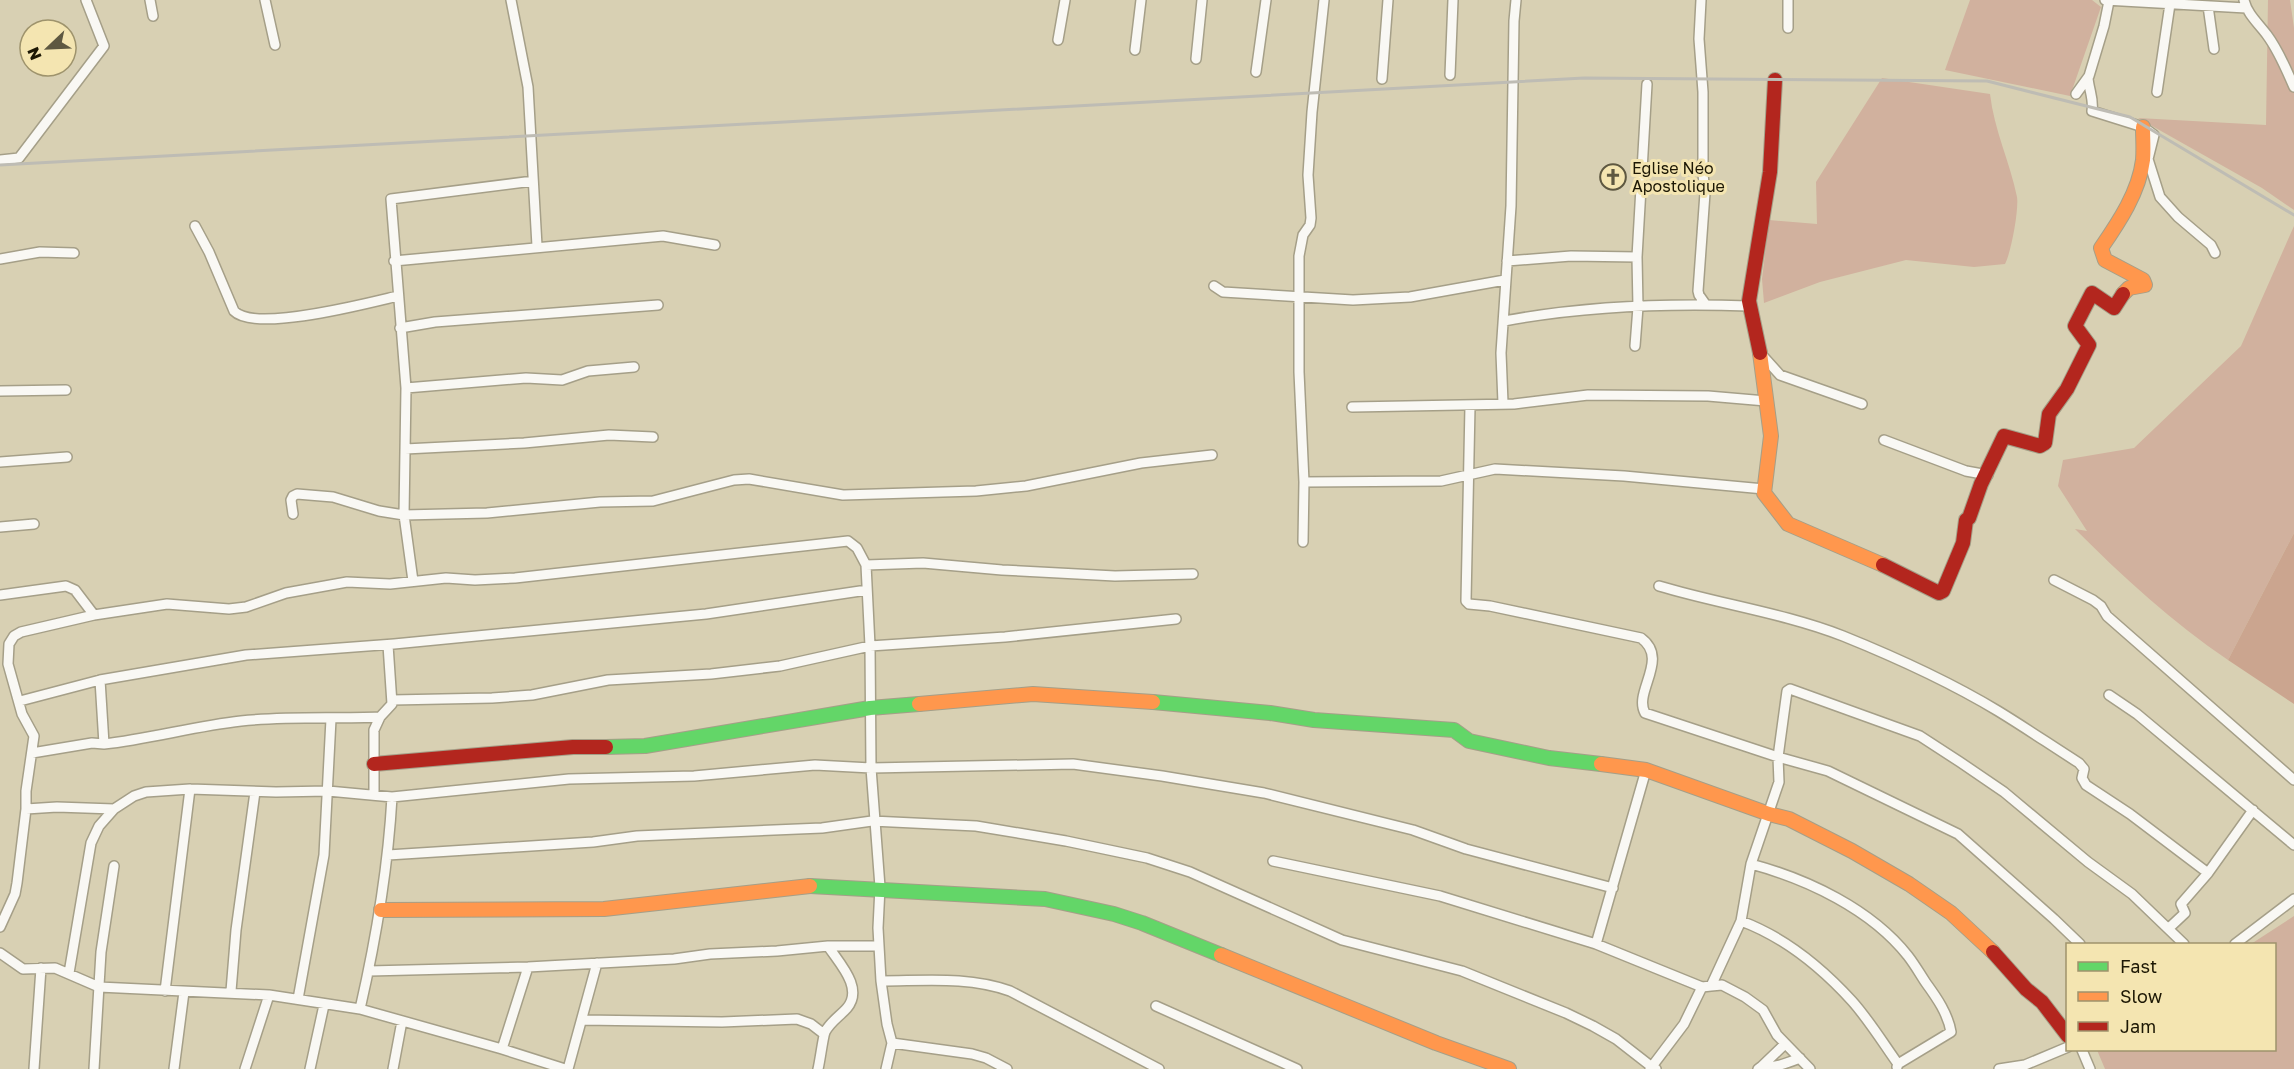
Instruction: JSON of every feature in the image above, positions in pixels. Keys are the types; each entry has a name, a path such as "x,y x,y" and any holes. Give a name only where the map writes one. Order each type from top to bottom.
{"street":[{"path":"0,160 19,158 104,46 86,0"},
{"path":"150,0 153,16"},
{"path":"265,0 275,45"},
{"path":"511,0 528,87 537,246"},
{"path":"1058,40 1065,0"},
{"path":"1135,50 1141,0"},
{"path":"1196,59 1202,0"},
{"path":"1256,72 1266,0"},
{"path":"1303,542 1304,482 1299,372 1299,256 1303,235 1310,225 1311,218 1308,175 1324,0"},
{"path":"1382,79 1389,0"},
{"path":"1449,75 1453,0"},
{"path":"1503,404 1501,370 1511,206 1516,0"},
{"path":"1701,0 1699,39 1703,92 1705,193 1698,291 1706,305"},
{"path":"1788,0 1788,28"},
{"path":"2076,94 2088,78 2104,26 2107,1 2208,6 2245,4 2281,58 2294,87"},
{"path":"2157,92 2170,4"},
{"path":"2208,6 2214,49"},
{"path":"2088,78 2092,111 2143,128 2154,135 2148,159 2160,196 2178,217 2211,245 2215,253"},
{"path":"1775,80 1770,172 1749,306 1761,353 1771,436 1764,489 1788,524 1793,524 1803,531 1869,558 1939,593 1943,591 1947,582 1963,543 1966,520 1969,518 1981,484 1988,475 2004,436 2040,446 2045,443 2049,414 2067,389 2089,345 2075,326 2092,293 2114,308 2128,288 2145,285 2143,280 2105,260 2101,248 2114,228 2139,177 2143,158 2143,128"},
{"path":"1635,346 1638,307 1637,257 1647,84"},
{"path":"413,581 404,515 406,388 390,204 393,198 533,182"},
{"path":"195,226 206,244 238,316 258,319 320,314 398,296"},
{"path":"394,261 663,236 715,245"},
{"path":"0,259 39,252 74,253"},
{"path":"1507,261 1571,256 1637,257"},
{"path":"1214,286 1223,292 1353,300 1410,297 1505,280"},
{"path":"400,328 435,322 658,304"},
{"path":"1503,321 1552,312 1638,307 1749,306"},
{"path":"1761,353 1780,375 1862,404"},
{"path":"406,388 526,378 554,381 588,371 634,367"},
{"path":"0,390 66,390"},
{"path":"1352,407 1514,404 1588,395 1708,396 1766,401"},
{"path":"1470,406 1466,601 1469,604 1490,606 1641,638 1650,646 1653,661 1643,706 1645,713 1779,758 1828,771 1958,834 2078,943"},
{"path":"405,448 469,446 609,435 652,437"},
{"path":"1884,440 1966,471 1988,475"},
{"path":"293,514 291,500 297,494 333,497 379,511 404,515 487,513 600,502 653,501 734,480 749,479 843,495 989,491 1141,463 1212,455"},
{"path":"0,462 67,457"},
{"path":"1304,482 1441,481 1495,469 1764,489"},
{"path":"0,527 34,524"},
{"path":"0,927 4,909 17,883 34,733 24,717 20,701 4,664 9,644 17,633 94,615 167,604 229,609 256,604 286,593 338,583 390,584 446,578 475,580 525,577 848,541 857,548 866,565 870,646 871,768 880,887 879,946 881,981 892,1043 886,1069"},
{"path":"866,565 923,563 1115,576 1193,574"},
{"path":"2054,580 2100,606 2107,616 2294,780"},
{"path":"0,595 66,586 75,590 94,615"},
{"path":"1659,586 1769,614 1841,636 1997,710 2079,763 2084,769 2082,778 2086,785 2130,814 2208,873"},
{"path":"20,701 100,680 246,655 388,645 706,614 867,590"},
{"path":"392,700 532,695 618,679 711,675 780,666 870,646 1005,637 1176,620"},
{"path":"374,795 374,730 380,717 390,707 392,700 388,645"},
{"path":"100,680 104,744"},
{"path":"388,855 593,842 637,836 822,828 876,821 976,826 1078,843 1147,858 1190,872 1342,940 1462,971 1566,1013 1616,1038 1653,1068 1684,1024 1742,921 1750,864 1779,782 1779,758 1787,691 1790,689 1920,736 2004,792 2088,862 2132,894 2182,943"},
{"path":"374,764 573,747 645,746 870,708 1033,694 1184,704 1314,720 1454,730 1469,741 1538,756 1646,770 1789,819 1852,851 1909,884 1942,907 2003,961 2026,989 2042,1002 2066,1035"},
{"path":"2109,695 2137,714 2294,845"},
{"path":"32,753 92,743 104,744 243,721 277,718 380,717"},
{"path":"298,999 324,855 331,719"},
{"path":"69,973 93,835 114,809 134,796 146,792 190,789 255,792 328,791 392,797 569,779 694,776 815,765 871,768 1073,764 1264,793 1413,830 1480,853 1613,888"},
{"path":"1596,944 1646,770"},
{"path":"165,991 190,789"},
{"path":"231,992 236,930 255,792"},
{"path":"360,1009 381,910 392,797"},
{"path":"26,809 57,807 114,809"},
{"path":"2169,928 2185,913 2181,904 2208,873 2253,810"},
{"path":"1273,861 1440,896 1596,944 1706,987 1722,985 1745,997 1763,1011 1785,1044 1810,1069"},
{"path":"1742,921 1761,928 1794,948 1831,980 1853,1002 1898,1067 1951,1032 1950,1023 1938,999 1907,955 1872,922 1825,892 1775,871 1750,864"},
{"path":"94,1069 101,952 114,866"},
{"path":"381,910 604,909 806,886 880,887 940,894 1045,899 1114,914 1142,923 1447,1047 1509,1069"},
{"path":"2238,943 2294,899"},
{"path":"369,971 528,967 828,946 879,946"},
{"path":"818,1069 824,1034 851,1002 854,993 852,983 828,946"},
{"path":"0,953 23,969 55,969 99,987 269,995 360,1009 567,1069 597,963"},
{"path":"502,1049 528,967"},
{"path":"34,1069 41,968"},
{"path":"881,981 963,981 995,985 1159,1069"},
{"path":"174,1069 184,992"},
{"path":"245,1069 269,995"},
{"path":"310,1069 324,1005"},
{"path":"1156,1006 1297,1069"},
{"path":"582,1020 731,1022 797,1019 811,1024 824,1034"},
{"path":"393,1069 402,1021"},
{"path":"892,1043 972,1054 986,1058 1007,1069"},
{"path":"1760,1068 1785,1044"},
{"path":"1999,1069 2025,1065 2066,1047"},
{"path":"2082,1051 2090,1069"},
{"path":"526,1069 528,1058"},
{"path":"1760,1068 1800,1058"}],"shaded area":[{"path":"1970,0 2092,0 2101,7 2070,96 1945,70"},
{"path":"2268,0 2290,0 2294,28 2294,210 2262,188 2138,118 2266,125"},
{"path":"1882,78 1990,94 2017,197 2014,231 2005,264 1974,267 1906,260 1820,282 1764,303 1762,279 1769,220 1817,224 1816,182"},
{"path":"2294,226 2294,533 2228,660 2148,598 2075,529 2087,531 2058,486 2063,460 2134,448 2241,346"},
{"path":"2294,533 2294,704 2228,660"},
{"path":"2294,916 2294,1069 2105,1069 2097,1051 2276,1051 2276,943 2253,943"}],"railway":[{"path":"0,165 1584,78 1987,81 2130,117 2294,215"}],"traffic: fast":[{"path":"1153,702 1270,713 1314,720 1454,730 1469,741 1549,758 1601,764"},
{"path":"606,747 645,746 870,708 919,704"},
{"path":"810,886 1045,899 1114,914 1221,955"}],"traffic: slow":[{"path":"2123,294 2129,288 2145,285 2143,280 2105,260 2101,248 2121,217 2137,184 2143,160 2143,127"},
{"path":"1760,353 1771,436 1764,493 1788,524 1883,565"},
{"path":"919,704 1033,694 1153,702"},
{"path":"1601,764 1646,770 1789,819 1852,851 1909,884 1951,913 1993,952"},
{"path":"381,910 604,909 810,886"},
{"path":"1221,955 1436,1043 1509,1069"}],"traffic: jam":[{"path":"1760,353 1749,301 1770,172 1775,80"},
{"path":"1883,565 1939,593 1943,591 1963,543 1966,520 1969,518 1981,484 2004,436 2040,446 2045,443 2049,414 2067,389 2089,345 2075,326 2092,293 2114,308 2123,294"},
{"path":"374,764 573,747 606,747"},
{"path":"1993,952 2026,989 2042,1002 2066,1033"}],"place":[{"name":"Eglise Néo Apostolique","path":"1613,177"}]}
